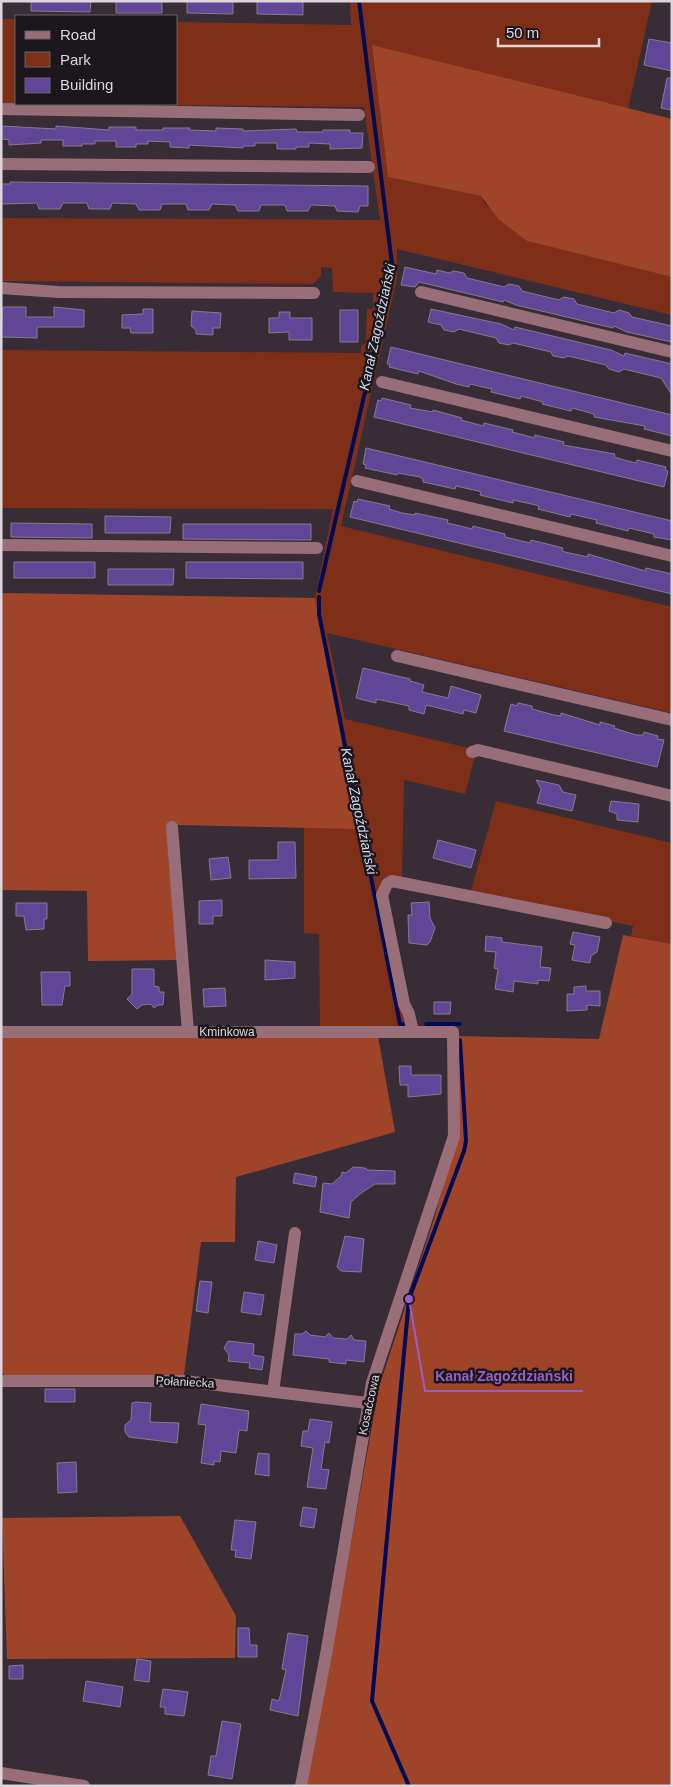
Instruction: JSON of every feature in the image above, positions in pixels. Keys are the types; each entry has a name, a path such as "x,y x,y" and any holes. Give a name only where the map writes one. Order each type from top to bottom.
{"street":[{"path":"1,109 359,114"},
{"path":"1,164 369,167"},
{"path":"1,288 58,292 314,292"},
{"path":"421,292 672,352"},
{"path":"382,382 672,451"},
{"path":"357,481 672,556"},
{"path":"1,545 317,548"},
{"path":"397,656 672,720"},
{"path":"472,752 478,750 672,796"},
{"path":"172,827 188,1032"},
{"path":"413,1032 402,995 382,895 386,884 392,881 606,923"},
{"name":"Kminkowa","path":"1,1032 453,1032"},
{"name":"Kosaćcowa","path":"301,1786 327,1649 367,1403 454,1136 453,1032"},
{"path":"273,1392 295,1234"},
{"name":"Połaniecka","path":"1,1381 184,1381 367,1403"},
{"path":"1,1773 84,1786"}],"green space":[{"path":"350,1 652,1 628,109 372,45 388,177 481,196 485,204 527,241 672,277 672,315 397,249 397,278 341,526 672,607 672,713 327,633 345,719 469,748 475,756 465,794 404,780 402,878 390,876 382,879 379,891 406,1020 404,1027 320,1028 319,934 304,933 304,827 357,829 315,598 333,509 1,508 1,350 361,353 361,346 366,343 367,309 373,309 373,293 333,292 332,268 321,267 321,276 313,284 1,281 1,218 380,220 364,107 158,105 178,105 178,22 351,25"},
{"path":"1,19 15,19 15,103 1,103"},
{"path":"496,801 672,843 672,944 631,936 633,926 471,891"}],"shaded area":[{"path":"372,45 672,119 672,277 527,241 498,219 481,196 388,177"},
{"path":"1,593 315,598 358,829 177,825 174,822 168,822 179,960 88,961 87,891 1,890"},
{"path":"623,935 672,944 672,1786 304,1786 327,1677 379,1387 435,1216 458,1134 455,1036 599,1039"},
{"path":"378,1036 395,1132 236,1177 235,1242 201,1242 184,1375 7,1377 1,1372 1,1038"},
{"path":"180,1516 236,1616 235,1658 7,1659 2,1518"}],"building":[{"path":"31,1 91,1 90,12 31,11"},
{"path":"116,1 162,1 162,13 116,13"},
{"path":"187,1 233,1 233,14 187,13"},
{"path":"257,1 303,1 303,15 257,14"},
{"path":"649,39 672,43 672,71 644,65"},
{"path":"667,78 672,78 672,110 661,108"},
{"path":"2,126 56,129 56,126 109,130 109,127 136,127 136,130 190,128 189,130 216,131 216,128 243,129 243,131 296,129 297,132 323,132 323,130 350,130 350,133 363,133 362,148 330,149 330,144 309,143 309,147 277,149 277,143 255,143 255,146 243,146 243,148 189,145 189,148 170,147 170,142 148,141 148,144 136,144 136,147 116,147 116,141 95,141 95,144 63,146 63,140 41,140 41,143 9,145 9,140 2,139"},
{"path":"10,182 368,186 368,206 360,206 358,212 337,211 335,206 311,205 308,211 287,211 285,205 261,205 259,211 238,211 235,205 212,204 209,210 188,210 186,204 162,204 160,210 139,210 136,204 112,203 110,209 89,209 87,203 63,203 60,209 39,209 37,203 1,204 1,184 10,184"},
{"path":"405,267 436,274 437,270 449,273 454,271 464,273 467,278 504,287 509,284 519,286 522,291 559,300 564,297 574,299 577,304 614,313 619,310 629,313 632,317 672,326 672,342 627,332 614,326 613,328 516,305 504,300 503,302 419,282 415,287 401,285"},
{"path":"3,307 26,307 26,317 54,317 54,307 84,310 84,327 37,327 37,338 1,337"},
{"path":"143,309 153,309 153,333 131,333 130,328 122,328 122,315 143,314"},
{"path":"431,309 501,324 514,330 515,327 611,350 624,356 625,353 672,364 672,395 661,378 624,369 619,372 609,369 606,365 568,356 564,358 553,356 551,352 513,343 509,345 499,343 496,338 459,329 454,332 444,330 441,325 428,322"},
{"path":"340,310 358,310 358,342 340,342"},
{"path":"192,311 221,313 220,328 213,328 213,335 196,334 196,330 191,326"},
{"path":"279,312 290,312 290,318 312,318 312,340 289,340 289,332 269,333 269,318 279,318"},
{"path":"391,347 672,415 672,436 644,429 645,426 594,417 594,414 572,408 571,411 542,404 543,402 521,396 520,399 491,392 492,389 470,384 469,387 456,384 419,371 418,374 389,367 390,364 387,364"},
{"path":"382,398 411,405 410,408 433,412 433,410 483,426 484,423 513,430 512,432 534,438 535,435 564,442 563,445 615,454 614,457 636,463 637,460 666,467 665,470 668,471 664,487 374,417 378,400 381,401"},
{"path":"366,448 672,521 672,540 654,537 654,534 629,528 628,531 596,523 597,520 571,514 570,517 538,509 539,506 536,505 513,500 513,503 480,495 481,492 478,491 456,486 455,489 423,482 423,479 420,477 398,473 397,475 365,468 366,465 363,464"},
{"path":"358,499 390,506 389,509 402,513 415,515 415,513 448,520 447,523 472,529 473,526 505,534 505,537 530,543 531,540 563,548 562,551 565,552 588,557 588,554 645,571 646,568 672,574 672,594 350,517 354,501 357,502"},
{"path":"105,516 171,517 170,533 105,533"},
{"path":"11,523 92,524 92,538 11,537"},
{"path":"183,524 311,524 311,540 183,539"},
{"path":"14,562 95,562 95,578 14,578"},
{"path":"186,562 303,562 303,579 186,578"},
{"path":"108,569 174,569 173,585 108,585"},
{"path":"363,668 410,679 410,681 424,685 422,692 448,698 451,686 481,695 476,713 464,710 463,714 426,705 424,714 409,710 409,706 376,699 376,703 356,698"},
{"path":"518,703 532,706 532,709 554,715 561,716 561,713 600,725 600,722 615,726 614,728 636,735 643,735 644,732 658,736 657,739 664,740 657,767 504,731 511,704 517,706"},
{"path":"536,780 559,785 563,792 576,795 572,811 537,803 541,789"},
{"path":"611,801 639,804 638,822 617,820 617,814 609,811"},
{"path":"438,840 476,850 471,868 433,858"},
{"path":"278,842 295,842 296,878 249,879 249,860 278,860"},
{"path":"228,857 231,878 211,880 209,859"},
{"path":"222,900 222,916 213,916 213,924 199,924 199,901"},
{"path":"429,902 430,918 435,928 430,942 427,945 409,943 408,915 412,915 411,903"},
{"path":"16,903 47,903 47,919 44,919 44,929 26,930 24,916 16,916"},
{"path":"573,932 600,937 597,952 591,956 590,963 572,960 575,945 570,944"},
{"path":"486,936 502,938 502,942 542,947 540,967 551,968 549,981 538,980 538,984 514,981 513,992 495,989 498,969 494,968 496,952 485,951"},
{"path":"265,960 295,962 295,978 265,980"},
{"path":"132,969 154,969 154,986 159,987 159,992 164,992 163,1005 158,1005 154,1008 151,1004 142,1005 137,1009 127,999 132,994"},
{"path":"41,972 70,972 70,986 65,986 62,1005 42,1005"},
{"path":"586,986 586,991 600,991 600,1006 587,1005 587,1010 567,1011 567,994 574,994 574,987"},
{"path":"225,988 226,1006 204,1007 203,989"},
{"path":"434,1002 451,1002 450,1014 434,1014"},
{"path":"399,1066 411,1066 411,1075 441,1075 441,1094 408,1097 408,1085 400,1085"},
{"path":"353,1167 368,1170 395,1171 395,1184 375,1184 361,1193 351,1202 349,1218 320,1212 323,1183 332,1184 341,1176 342,1172 346,1173"},
{"path":"295,1173 317,1177 315,1187 293,1183"},
{"path":"345,1236 364,1239 361,1272 341,1271 337,1267"},
{"path":"258,1241 277,1245 274,1263 255,1260"},
{"path":"200,1281 212,1282 208,1313 196,1311"},
{"path":"244,1292 264,1295 261,1315 241,1312"},
{"path":"306,1331 310,1335 325,1337 329,1333 333,1338 347,1339 351,1335 354,1340 366,1341 364,1362 346,1360 346,1364 329,1362 329,1359 293,1355 295,1334 302,1334"},
{"path":"228,1341 254,1344 253,1355 264,1357 262,1370 249,1368 250,1363 228,1361 229,1355 224,1348"},
{"path":"45,1389 75,1389 75,1402 45,1402"},
{"path":"132,1403 151,1403 150,1422 179,1423 177,1443 129,1437 125,1432 125,1425 131,1420"},
{"path":"201,1404 249,1411 247,1431 239,1430 236,1453 221,1451 220,1462 214,1461 214,1465 201,1463 206,1425 198,1424"},
{"path":"310,1419 332,1422 329,1443 325,1442 321,1469 329,1470 326,1489 307,1487 313,1448 301,1446 303,1431 308,1431"},
{"path":"258,1453 269,1454 269,1476 255,1474"},
{"path":"76,1462 77,1492 58,1493 57,1463"},
{"path":"303,1507 317,1509 314,1528 300,1526"},
{"path":"235,1520 256,1522 251,1559 235,1557 236,1550 231,1550"},
{"path":"238,1628 249,1628 250,1645 257,1645 257,1657 238,1657"},
{"path":"288,1633 308,1636 298,1716 270,1710 272,1699 279,1701 286,1670 282,1669"},
{"path":"137,1659 151,1661 149,1682 134,1680"},
{"path":"23,1665 23,1679 9,1679 9,1666"},
{"path":"86,1681 123,1687 120,1707 83,1701"},
{"path":"163,1689 188,1692 184,1716 165,1714 165,1707 160,1707"},
{"path":"222,1721 241,1724 232,1779 208,1775 211,1756 216,1756"}],"waterway":[{"name":"Kanał Zagoździański","path":"319,591 389,288 392,264 359,1"},
{"name":"Kanał Zagoździański","path":"319,597 319,614 400,1024 403,1024"},
{"name":"Kanał Zagoździański","path":"426,1024 460,1024"},
{"name":"Kanał Zagoździański","path":"409,1786 372,1701 409,1299 464,1151 466,1141 460,1040"}],"place":[{"name":"Kanał Zagoździański","path":"409,1299"}]}
